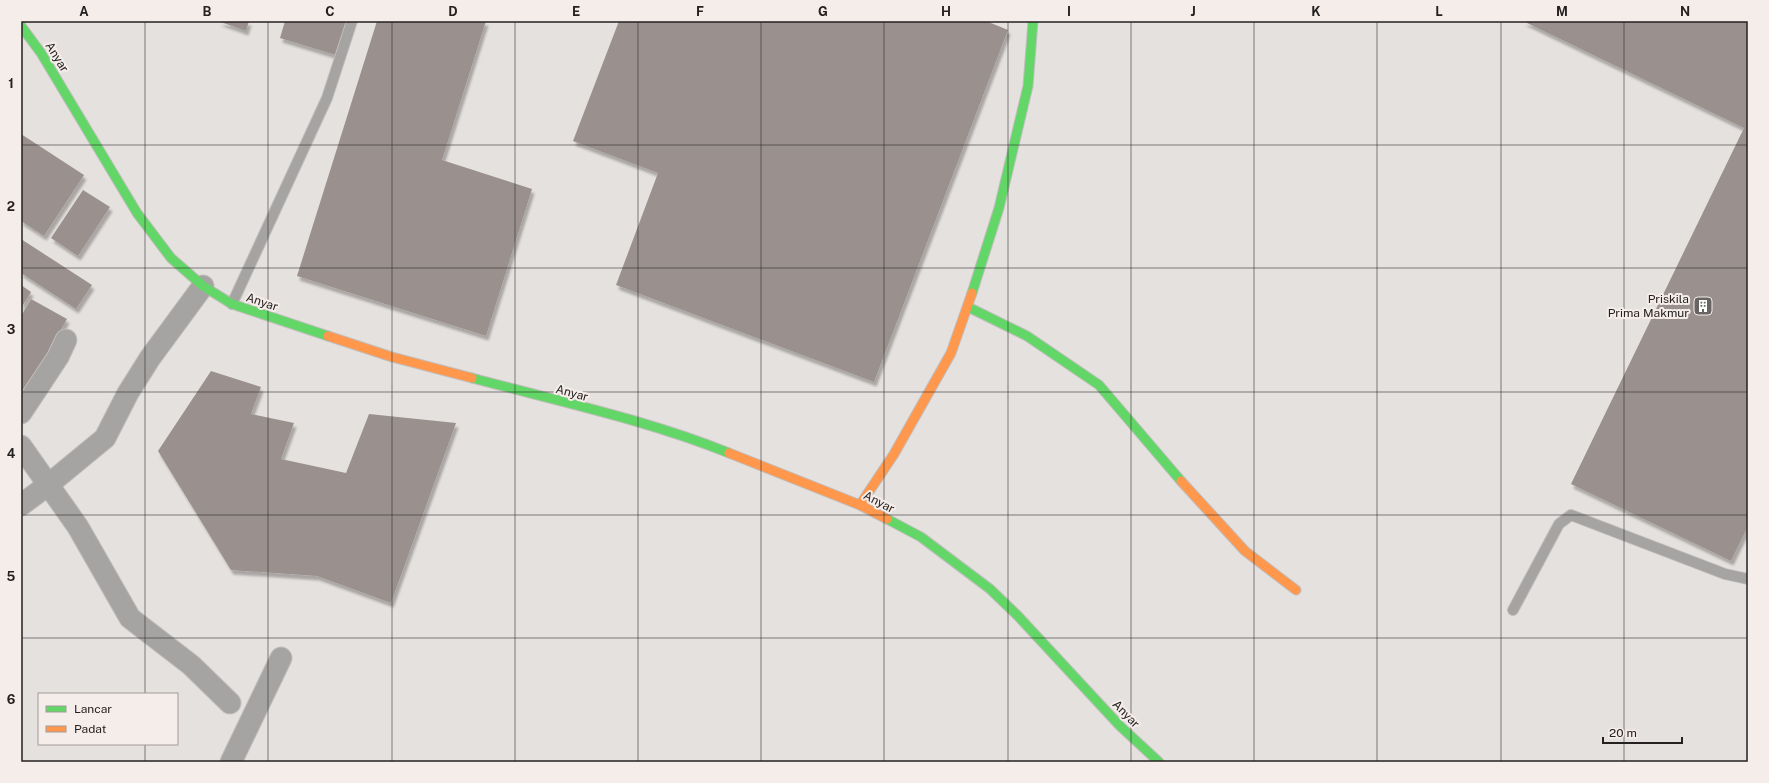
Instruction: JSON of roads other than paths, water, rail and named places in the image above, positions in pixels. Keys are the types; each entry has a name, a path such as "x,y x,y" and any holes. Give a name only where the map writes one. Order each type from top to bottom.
{"street":[{"path":"860,505 894,454 951,353 968,307 999,208 1028,86 1033,21"},
{"name":"Anyar","path":"21,26 41,53 137,213 171,258 202,286 232,304 392,357 614,416 707,444 860,505 921,537 990,589 1018,616 1120,726 1159,762"},
{"path":"21,505 48,485 105,438 128,393 202,286"},
{"path":"968,307 1027,336 1099,385 1193,495 1245,551 1296,590"},
{"path":"21,412 58,357 66,340"},
{"path":"21,446 78,526 130,618 191,665 230,703"},
{"path":"232,762 281,658"}],"lane":[{"path":"232,304 327,98 352,21"},
{"path":"1513,610 1560,524 1571,515 1725,574 1748,579"}],"place":[{"name":"Priskila Prima Makmur","path":"1703,306"}]}
